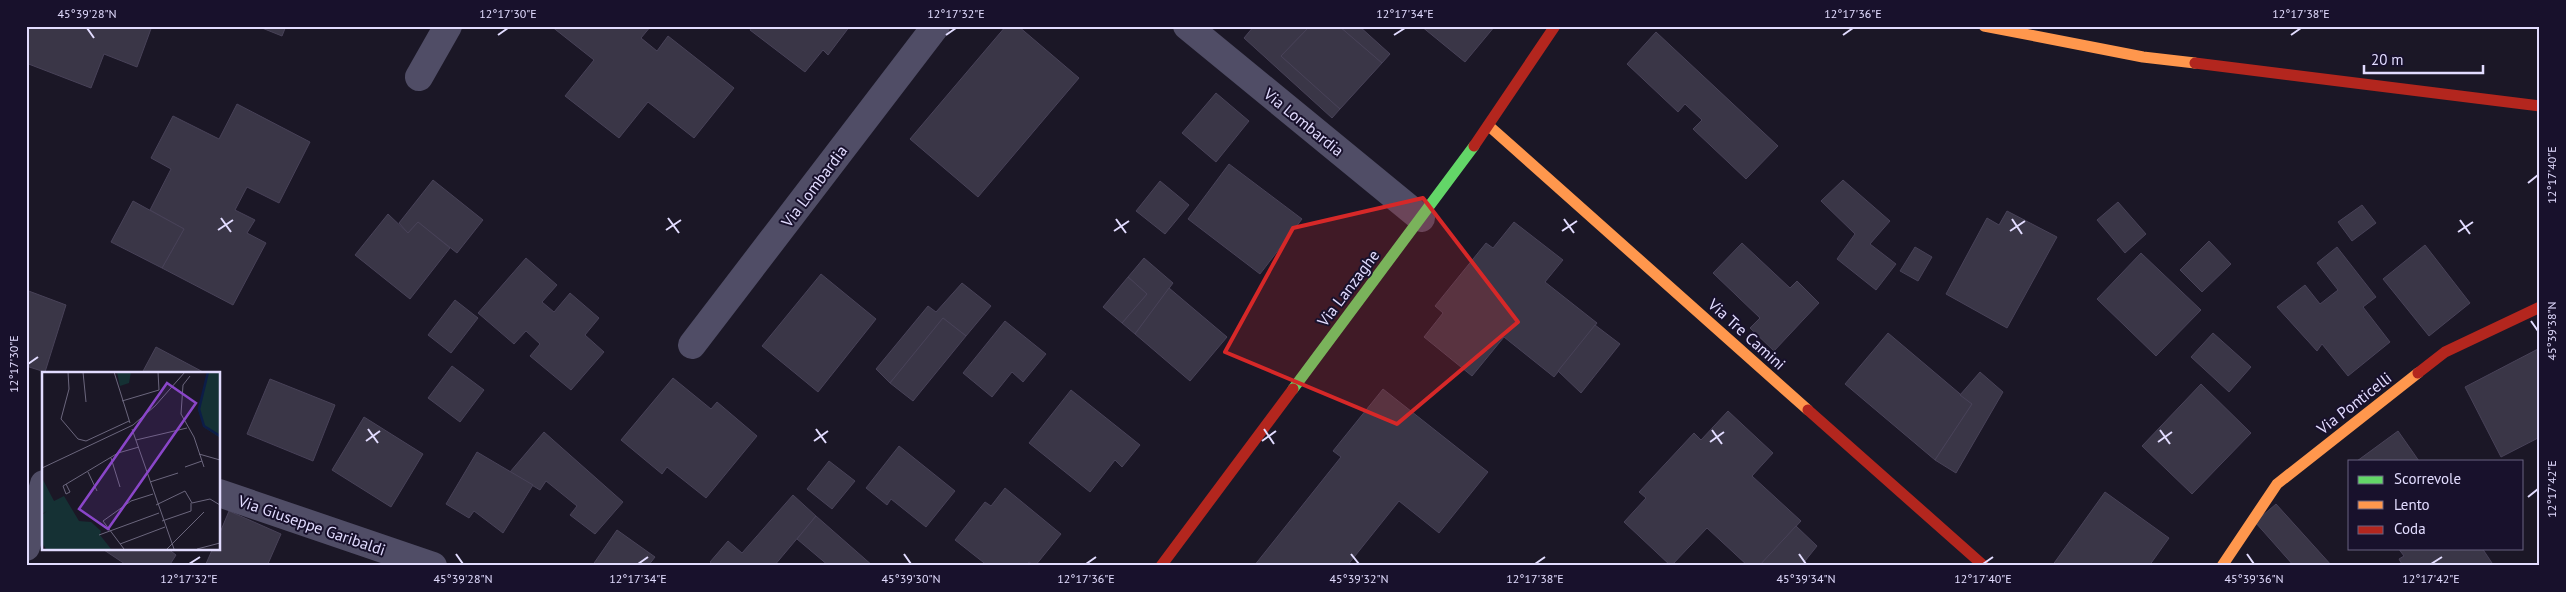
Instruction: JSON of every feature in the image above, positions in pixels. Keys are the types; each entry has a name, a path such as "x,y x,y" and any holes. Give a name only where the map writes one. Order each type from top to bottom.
{"main road":[{"name":"Via Lanzaghe","path":"1161,566 1489,126 1555,26"},
{"path":"1984,26 2143,57 2540,106"},
{"name":"Via Tre Camini","path":"1489,126 1984,566"},
{"name":"Via Ponticelli","path":"2222,566 2277,484 2445,352 2540,307"}],"street":[{"path":"419,77 448,26"},
{"name":"Via Lombardia","path":"692,345 936,26"},
{"name":"Via Lombardia","path":"1187,26 1420,218"},
{"path":"26,547 42,491"},
{"name":"Via Giuseppe Garibaldi","path":"220,493 433,566"}],"highlighted area":[{"path":"1423,198 1518,322 1397,424 1225,352 1293,228"}],"building":[{"path":"26,26 152,26 137,67 104,54 91,88 26,63"},
{"path":"257,26 286,26 282,36"},
{"path":"551,26 651,26 641,38 657,51 668,36 734,88 694,138 648,102 619,138 565,96 594,60"},
{"path":"753,26 850,26 828,55 823,50 805,72 750,30"},
{"path":"1006,26 1018,26 1079,78 978,197 910,139"},
{"path":"1254,26 1310,26 1281,56 1340,109 1332,118 1244,38"},
{"path":"1310,26 1339,26 1382,63 1340,109 1281,56"},
{"path":"1339,26 1359,26 1390,54 1382,63"},
{"path":"1421,26 1495,26 1465,62"},
{"path":"1656,32 1778,146 1746,179 1693,129 1702,120 1685,104 1678,112 1627,64"},
{"path":"1216,93 1249,121 1216,162 1182,133"},
{"path":"237,104 310,142 279,203 247,187 235,210 255,220 247,233 266,243 233,305 162,268 184,229 150,210 171,169 151,158 173,116 219,139"},
{"path":"1229,164 1302,219 1260,274 1188,219"},
{"path":"433,180 483,220 457,253 418,222 408,233 399,223"},
{"path":"1843,180 1890,221 1870,244 1896,264 1876,290 1837,259 1855,234 1821,201"},
{"path":"1160,181 1189,205 1165,234 1136,211"},
{"path":"133,201 184,229 162,268 111,242"},
{"path":"2118,202 2146,234 2125,253 2097,220"},
{"path":"2362,205 2376,223 2352,241 2338,222"},
{"path":"2007,211 2057,237 2007,328 1946,294 1987,218 1999,225"},
{"path":"388,214 408,233 418,222 450,248 410,299 355,255"},
{"path":"1514,222 1563,260 1545,282 1597,323 1554,377 1504,337 1472,376 1424,337 1443,313 1435,306 1486,243 1493,248"},
{"path":"2209,241 2231,264 2202,292 2180,270"},
{"path":"1742,243 1790,288 1797,281 1819,303 1774,351 1750,328 1760,318 1713,273"},
{"path":"2425,245 2470,303 2429,336 2383,279"},
{"path":"1915,247 1932,257 1918,281 1900,271"},
{"path":"2337,247 2376,297 2363,307 2390,342 2348,376 2322,344 2317,351 2277,307 2305,285 2320,304 2338,290 2317,263"},
{"path":"2141,253 2201,310 2156,356 2097,299"},
{"path":"526,258 557,285 542,302 554,312 570,293 599,318 585,335 604,352 571,390 530,356 540,344 526,331 514,344 478,313"},
{"path":"1144,258 1173,283 1135,334 1122,323 1147,294 1128,277"},
{"path":"821,274 876,319 818,392 762,346"},
{"path":"1128,277 1147,294 1122,323 1103,307"},
{"path":"962,283 991,306 966,336 943,318 890,383 876,369 928,306 936,312"},
{"path":"1169,288 1227,337 1190,381 1135,334"},
{"path":"26,290 66,305 45,372 26,366"},
{"path":"455,300 478,318 451,353 428,335"},
{"path":"943,318 966,336 913,401 890,383"},
{"path":"1005,321 1046,354 1023,382 1012,372 992,397 963,373"},
{"path":"1595,325 1620,344 1581,393 1558,371"},
{"path":"1888,333 1972,404 1935,460 1845,384"},
{"path":"2213,333 2251,367 2229,392 2191,357"},
{"path":"156,347 203,372 143,372"},
{"path":"2538,349 2540,353 2540,437 2501,457 2465,387"},
{"path":"452,366 484,390 460,422 428,398"},
{"path":"1980,372 2003,392 1956,473 1935,460 1972,404 1960,395"},
{"path":"673,378 711,409 717,402 757,436 706,498 667,467 662,474 621,440"},
{"path":"270,379 335,405 313,461 247,434"},
{"path":"2201,384 2251,433 2192,494 2142,446"},
{"path":"1383,389 1488,472 1439,533 1399,501 1347,566 1254,566 1341,457 1333,451"},
{"path":"1071,390 1140,445 1122,467 1115,460 1090,492 1029,443"},
{"path":"1728,411 1773,453 1752,476 1801,521 1759,566 1748,566 1707,528 1671,566 1624,522 1646,498 1639,492 1694,433 1701,440"},
{"path":"364,417 423,454 391,507 332,470"},
{"path":"2398,431 2418,460 2358,460"},
{"path":"544,432 623,502 595,534 570,515 577,506 546,481 540,490 510,472"},
{"path":"899,446 955,491 926,527 891,499 887,505 866,488"},
{"path":"477,452 533,485 503,533 474,511 469,518 446,504"},
{"path":"829,461 855,481 832,509 807,489"},
{"path":"1005,488 1061,534 1035,566 1029,562 1026,566 988,566 955,540 985,502 991,506"},
{"path":"2105,492 2169,538 2149,566 2052,566"},
{"path":"793,495 816,516 774,566 715,566 710,562 728,541 742,553"},
{"path":"2276,504 2332,566 2294,566 2255,522"},
{"path":"229,511 281,534 267,566 205,566 212,550 220,550 220,533"},
{"path":"816,516 873,566 829,566 797,539"},
{"path":"1796,526 1817,546 1801,566 1759,566"},
{"path":"617,530 655,557 648,566 592,566"},
{"path":"104,550 170,550 176,555 169,566 128,566"},
{"path":"2400,550 2483,550 2494,566 2403,566 2399,559 2404,556"}],"traffic: fast":[{"path":"1293,389 1474,146"}],"traffic: slow":[{"path":"1984,26 2143,57 2195,63"},
{"path":"1489,126 1808,410"},
{"path":"2222,566 2277,484 2418,373"}],"traffic: jam":[{"path":"1474,146 1555,26"},
{"path":"2195,63 2540,106"},
{"path":"2418,373 2445,352 2540,307"},
{"path":"1161,566 1293,389"},
{"path":"1808,410 1984,566"}]}
